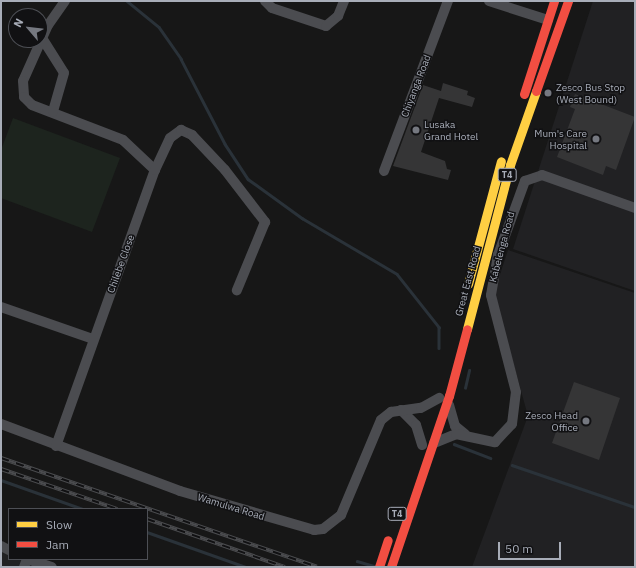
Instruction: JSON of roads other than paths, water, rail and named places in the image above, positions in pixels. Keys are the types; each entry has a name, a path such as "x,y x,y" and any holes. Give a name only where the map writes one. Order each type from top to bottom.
{"main road":[{"name":"Great East Road","path":"391,567 434,443 489,196 554,1"},
{"name":"Great East Road","path":"379,567 422,445 444,397 510,165 568,1"}],"street":[{"path":"48,28 65,1"},
{"path":"265,1 272,8 326,26 338,16 344,1"},
{"name":"Chiyanga Road","path":"384,171 448,1"},
{"path":"490,1 548,20"},
{"path":"38,48 22,92 32,105 53,111 128,143 156,170"},
{"path":"48,48 64,73 53,111"},
{"name":"Chilebe Close","path":"56,446 93,339 156,170 170,138 181,130 192,135 214,158 265,222 237,290"},
{"name":"Kabelenga Road","path":"434,443 451,434 467,435 495,442 512,424 516,408 516,392 491,295 498,255 525,181 542,175 635,208"},
{"path":"1,307 93,339"},
{"path":"444,397 450,418 467,435"},
{"name":"Wamulwa Road","path":"1,424 56,446 180,491 314,530 323,529 341,515 375,430 385,416 401,410 421,408 444,397"},
{"path":"401,410 416,425 422,445"},
{"path":"30,560 52,567"}],"waterway":[{"path":"127,1 159,27 181,59 225,144 248,179 302,218 397,274 439,327 439,348"},
{"path":"465,388 469,370"},
{"path":"454,444 490,458"},
{"path":"512,465 635,507"},
{"path":"1,480 80,508"},
{"path":"148,532 246,567"},
{"path":"357,561 374,566"}],"railway":[{"path":"1,458 146,508"},
{"path":"1,469 114,508"},
{"path":"148,509 317,567"},
{"path":"148,519 285,567"}],"place":[{"name":"Zesco Bus Stop (West Bound)","path":"548,93"},
{"name":"Lusaka Grand Hotel","path":"416,130"},
{"name":"Mum's Care Hospital","path":"596,139"},
{"name":"Zesco Head Office","path":"586,421"}]}
